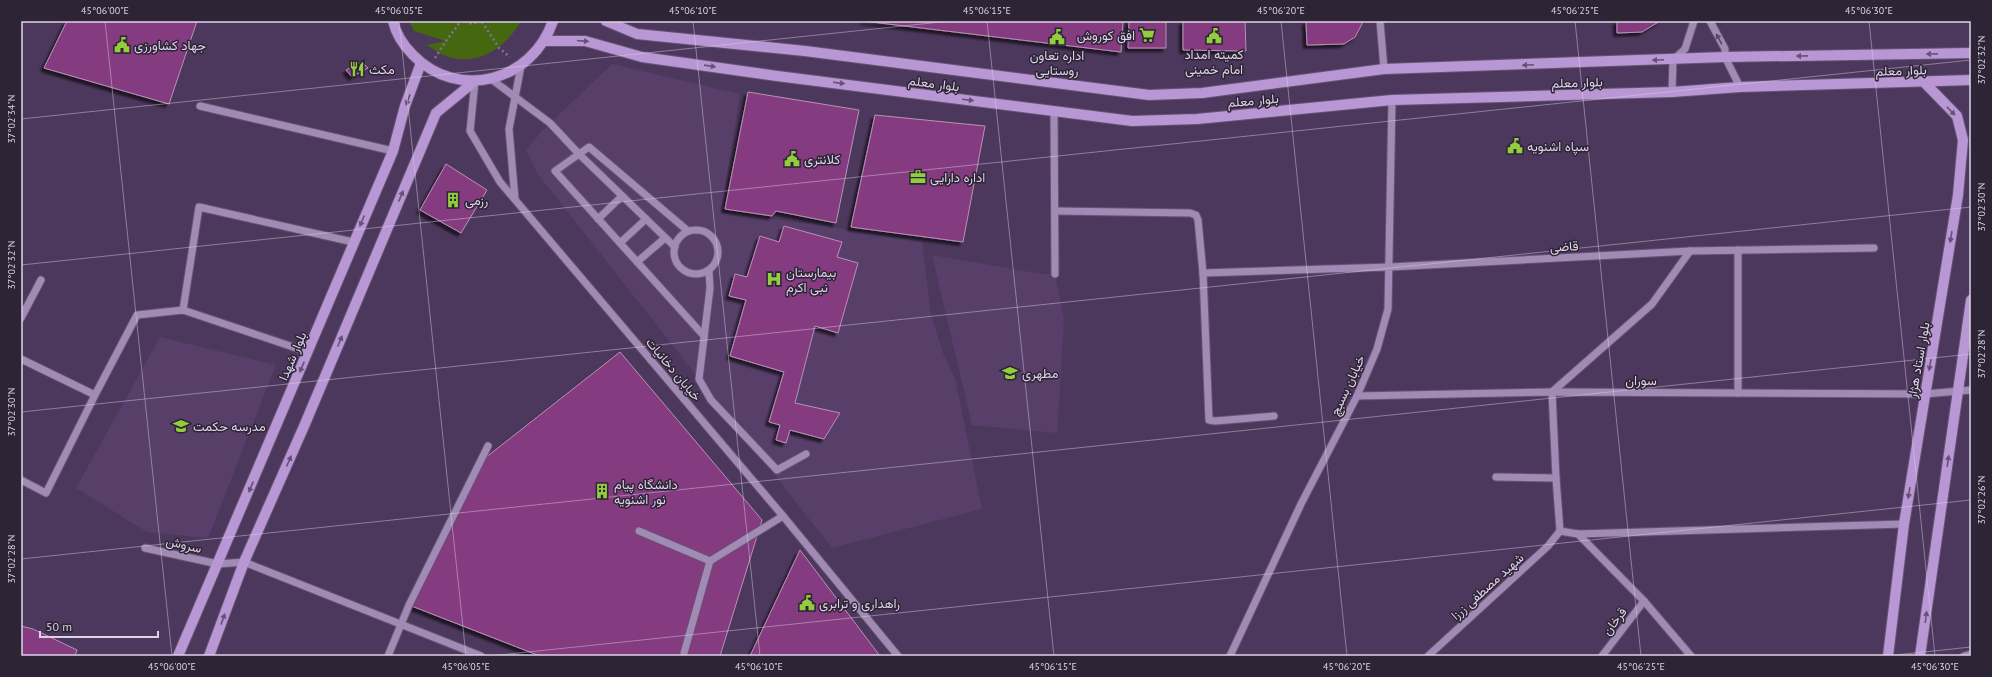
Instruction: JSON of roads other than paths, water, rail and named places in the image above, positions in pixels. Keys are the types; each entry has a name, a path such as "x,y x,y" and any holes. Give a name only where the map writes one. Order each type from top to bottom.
{"main road":[{"path":"392,23 405,47 425,66 444,76 459,80 475,81 491,79 507,74 521,66 534,55 544,42 553,21"},
{"name":"بلوار معلم","path":"606,21 637,34 805,51 1148,95 1202,93 1384,69 1725,58 1971,53"},
{"name":"بلوار معلم","path":"544,42 585,41 642,57 777,76 1132,121 1197,119 1392,100 1672,92 1740,87 1971,80"},
{"name":"بلوار شهدا","path":"178,656 393,151 405,106 425,66"},
{"path":"209,656 244,562 308,417 436,113 475,81"},
{"name":"بلوار استاد هژار","path":"1888,656 1904,524 1958,195 1963,140 1956,116 1924,82"},
{"path":"1920,656 1971,300"}],"street":[{"path":"1380,21 1384,69"},
{"path":"1672,92 1673,60 1685,49 1694,21"},
{"path":"1710,21 1725,49 1725,58 1740,87"},
{"path":"515,199 508,129 521,66"},
{"path":"491,79 550,123 579,154 674,247"},
{"name":"خیابان دخانیات","path":"475,81 470,131 500,182 783,516 898,656"},
{"name":"خیابان بسبچ","path":"1230,656 1301,504 1357,396 1377,349 1388,309 1392,100"},
{"path":"200,106 393,151"},
{"path":"1054,111 1055,274"},
{"path":"688,231 589,147 555,171 704,336"},
{"path":"598,219 622,196"},
{"path":"183,310 199,207 353,242"},
{"path":"1055,211 1190,213 1196,215 1198,220 1203,273 1209,420 1215,421 1274,416"},
{"path":"620,243 646,219"},
{"path":"709,271 694,274 681,268 676,262 674,247 677,240 688,231 695,230 709,233 717,244 718,259 709,271 710,288 699,379 711,400 777,470 806,454"},
{"path":"637,262 665,238"},
{"name":"قاضی","path":"1203,273 1390,267 1690,251 1874,248"},
{"path":"1738,250 1738,392"},
{"path":"1690,251 1652,304 1552,392 1560,531 1578,534 1904,524"},
{"path":"21,318 41,280"},
{"path":"21,480 46,493 137,315 183,310 308,352"},
{"path":"21,359 95,395"},
{"name":"سوران","path":"1357,396 1552,392 1925,394 1971,390"},
{"path":"388,656 409,605 488,446"},
{"path":"1496,477 1556,478"},
{"path":"684,653 710,561 783,516"},
{"name":"شهید مصطفی زرزا","path":"1428,656 1548,546 1560,531"},
{"path":"639,532 710,561"},
{"path":"1578,534 1644,601 1691,656"},
{"name":"سروش","path":"145,548 218,564 244,562"},
{"path":"244,562 481,656"},
{"name":"قرخان","path":"1602,656 1644,601"},
{"path":"1964,656 1971,654"}],"place":[{"name":"افق کوروش","path":"1147,35"},
{"name":"کمیته امداد امام خمینی","path":"1214,36"},
{"name":"اداره تعاون روستایی","path":"1057,37"},
{"name":"جهاد کشاورزی","path":"122,45"},
{"name":"مکث","path":"357,69"},
{"name":"سپاه اشنویه","path":"1515,146"},
{"name":"کلانتری","path":"792,159"},
{"name":"اداره دارایی","path":"918,177"},
{"name":"رزمی","path":"453,200"},
{"name":"بیمارستان نبی اکرم","path":"774,279"},
{"name":"مطهری","path":"1010,373"},
{"name":"مدرسه حکمت","path":"181,426"},
{"name":"دانشگاه پیام نور اشنویه","path":"602,491"},
{"name":"راهداری و ترابری","path":"807,603"}]}
